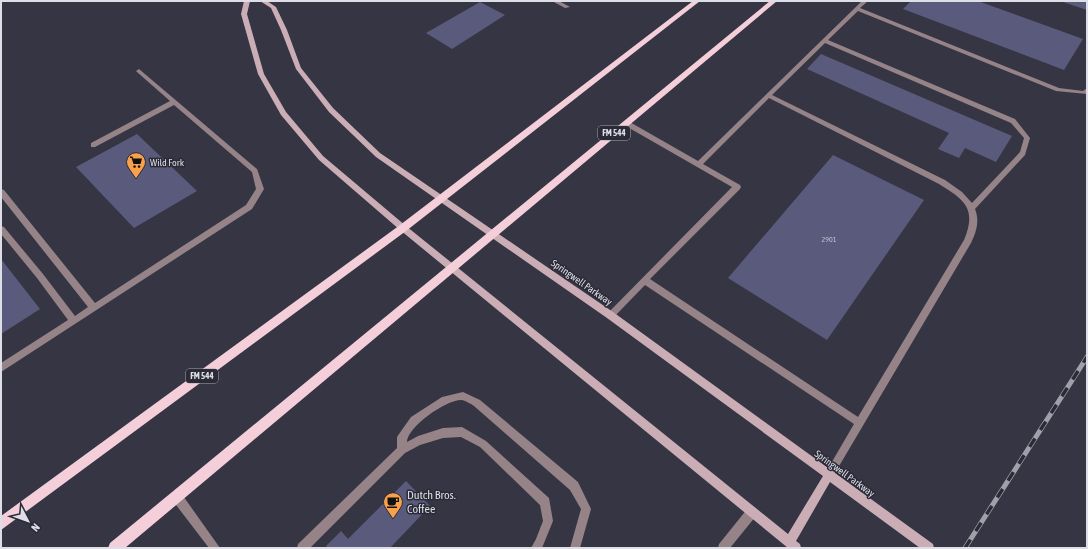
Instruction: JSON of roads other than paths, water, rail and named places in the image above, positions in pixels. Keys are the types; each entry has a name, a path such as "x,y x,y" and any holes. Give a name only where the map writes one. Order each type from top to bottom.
{"main road":[{"name":"FM 544","path":"1,524 402,228 697,1"},
{"name":"FM 544","path":"115,548 774,1"}],"street":[{"path":"247,1 244,14 261,74 283,113 321,158 402,228 793,545 829,475"},
{"name":"Springwell Parkway","path":"263,1 273,8 284,30 298,68 331,110 378,155 610,315 929,548"}],"lane":[{"path":"555,1 567,7"},
{"path":"698,165 865,1"},
{"path":"857,9 1058,90 1085,93 1087,90"},
{"path":"824,40 1013,121 1027,138 1023,153 972,208"},
{"path":"1,368 249,207 260,188 254,171 139,71"},
{"path":"768,95 942,182 958,192 972,208 975,220 973,230 968,241 829,475"},
{"path":"93,145 174,102"},
{"path":"610,315 737,187 626,123"},
{"path":"1,192 94,308"},
{"path":"1,229 40,276 74,321"},
{"path":"645,280 860,423"},
{"path":"402,450 402,437 414,420 445,400 463,396 477,403 574,486 586,509 575,548"},
{"path":"302,548 402,450 418,441 443,433 462,432 483,444 546,502 548,521 540,542 536,548"},
{"path":"177,497 215,548"},
{"path":"723,548 752,512"}],"railway":[{"path":"965,548 1087,357"}],"place":[{"name":"Wild Fork","path":"136,179"},
{"name":"Dutch Bros. Coffee","path":"393,519"}]}
